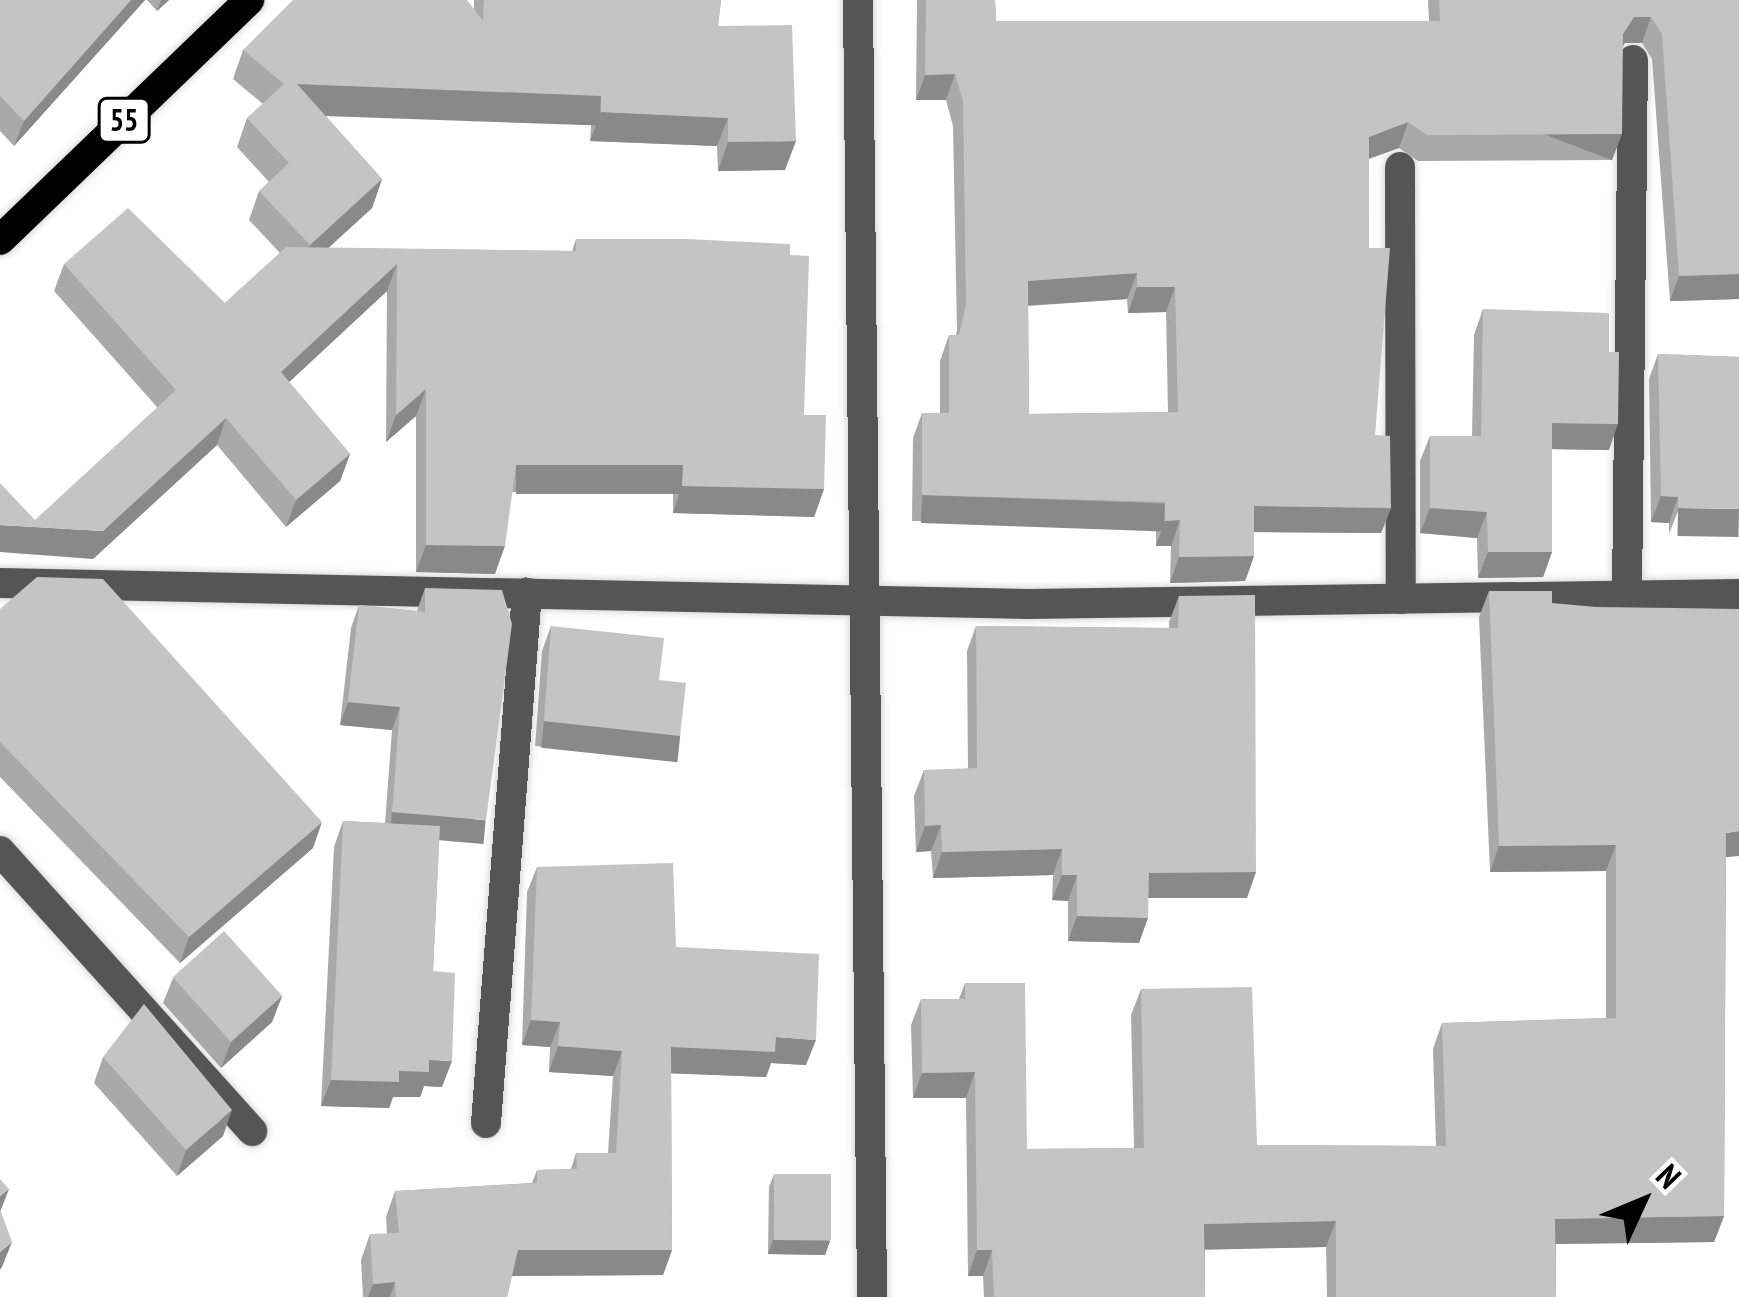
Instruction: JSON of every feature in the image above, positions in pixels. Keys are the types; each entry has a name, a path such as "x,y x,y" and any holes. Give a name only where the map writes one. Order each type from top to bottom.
{"main road":[{"name":"55","path":"0,241 249,0"}],"street":[{"path":"858,0 872,1297"},
{"path":"1627,596 1633,60"},
{"path":"1400,167 1401,599"},
{"path":"0,583 865,601 1739,594"},
{"path":"486,1123 527,593"},
{"path":"0,851 252,1131"}],"building":[{"path":"0,0 131,0 24,121 0,96"},
{"path":"293,0 467,0 483,21 484,0 721,0 718,26 792,25 796,141 728,142 728,118 601,112 601,96 297,84 382,179 310,245 259,191 289,163 247,118 284,84 243,50"},
{"path":"926,0 995,0 996,21 1440,21 1439,0 1739,0 1739,274 1679,276 1662,34 1651,17 1634,17 1623,34 1622,134 1427,135 1408,122 1369,137 1369,248 1390,248 1375,435 1390,436 1391,508 1254,506 1254,556 1179,557 1180,520 1165,521 1165,502 922,495 922,413 949,413 949,335 959,335 966,305 963,101 955,74 925,75","holes":["1137,273 1137,287 1175,287 1178,412 1029,414 1028,281"]},
{"path":"128,208 225,303 286,247 576,251 576,239 790,244 790,255 809,256 804,415 826,415 824,489 682,486 683,465 516,465 505,546 426,545 426,389 396,415 397,264 281,372 350,454 296,500 226,418 103,531 0,525 0,483 35,520 176,390 64,264"},
{"path":"1483,309 1609,313 1609,352 1619,352 1618,424 1552,423 1552,552 1488,552 1487,512 1430,508 1430,436 1481,436"},
{"path":"1658,354 1739,357 1739,509 1678,508 1678,497 1661,496"},
{"path":"37,577 103,579 322,822 189,937 0,742 0,609"},
{"path":"425,588 502,590 512,624 486,820 392,812 400,707 348,702 359,605 425,612"},
{"path":"1489,591 1552,591 1552,603 1596,607 1739,609 1739,831 1726,833 1724,1216 1555,1219 1556,1297 1336,1297 1336,1221 1204,1224 1205,1297 994,1297 992,1250 977,1250 975,1072 922,1073 921,999 965,999 965,983 1025,983 1027,1149 1144,1148 1141,989 1252,987 1257,1145 1446,1146 1442,1023 1616,1018 1616,845 1499,846"},
{"path":"1255,595 1256,872 1149,873 1148,918 1077,916 1077,875 1062,875 1062,849 942,852 941,825 925,826 924,770 977,768 976,626 1178,628 1179,596"},
{"path":"551,626 664,638 659,680 686,683 680,736 544,721"},
{"path":"343,821 440,826 433,971 455,973 452,1061 429,1060 429,1072 399,1071 399,1082 331,1080"},
{"path":"673,863 676,947 819,954 816,1040 776,1037 775,1052 671,1047 672,1250 518,1250 507,1297 396,1297 395,1282 373,1284 370,1234 399,1233 395,1191 537,1183 537,1170 577,1169 576,1153 616,1153 622,1051 558,1046 560,1022 531,1020 537,867"},
{"path":"224,931 282,996 231,1042 173,977"},
{"path":"144,1004 232,1110 186,1150 103,1057"},
{"path":"774,1174 831,1174 831,1240 774,1240"},
{"path":"0,1209 12,1242 0,1252"}]}
